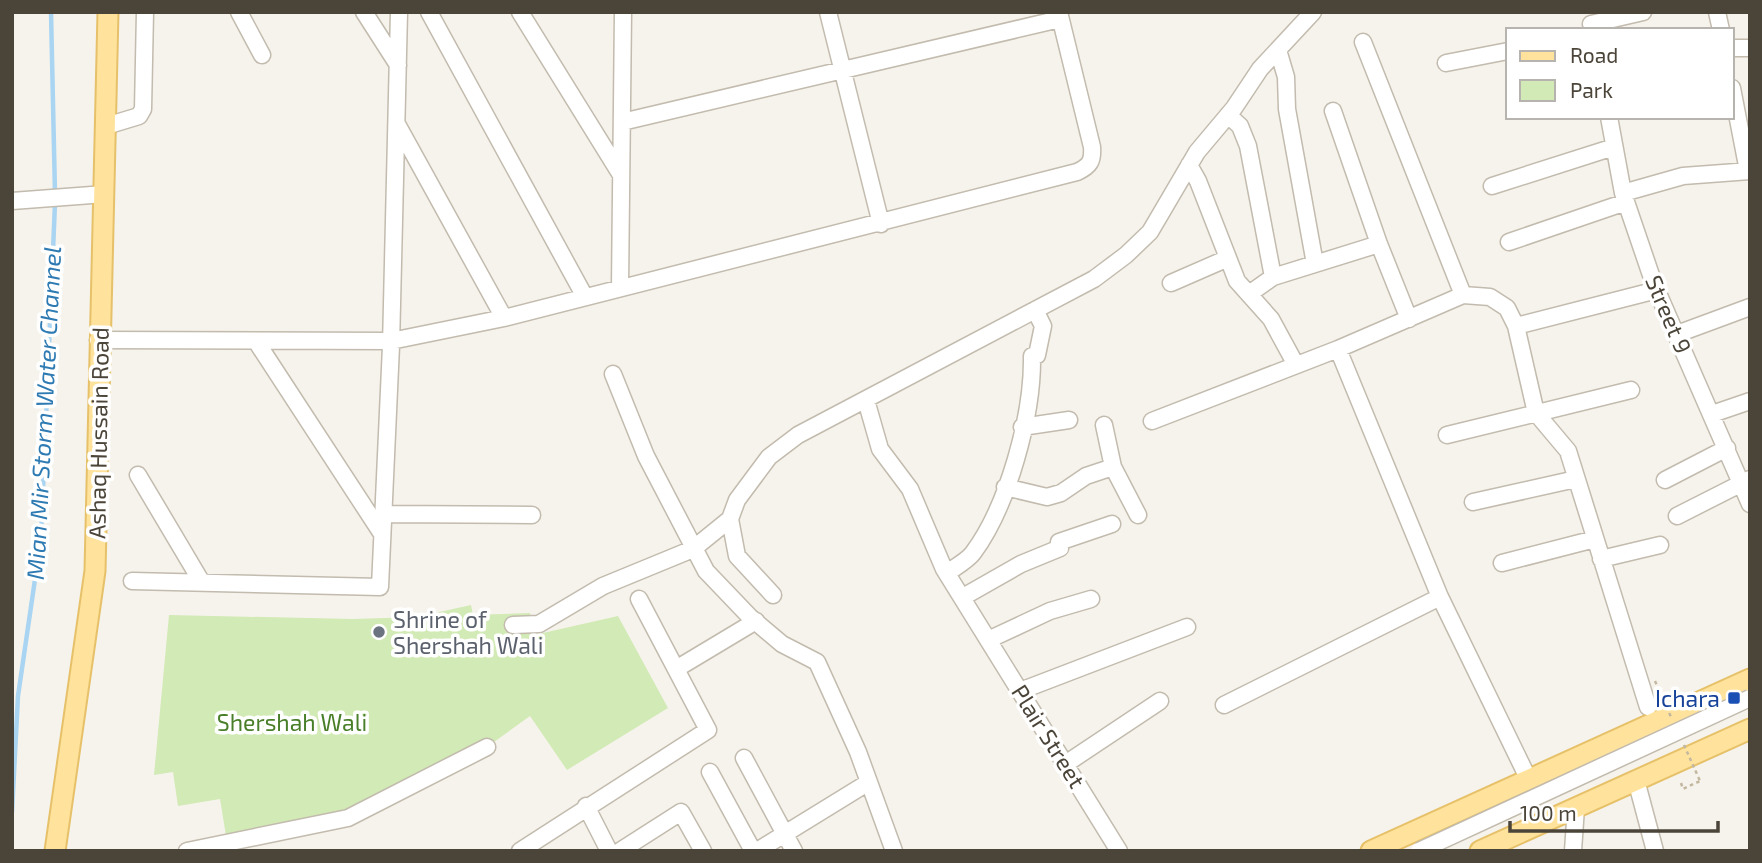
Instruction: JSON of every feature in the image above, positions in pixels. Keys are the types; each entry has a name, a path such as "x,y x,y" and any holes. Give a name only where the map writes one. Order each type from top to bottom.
{"main road":[{"name":"Ashaq Hussain Road","path":"55,851 95,570 108,12"},
{"path":"1371,851 1750,679"},
{"path":"1480,851 1750,729"}],"street":[{"path":"106,126 139,116 143,109 145,12"},
{"path":"239,12 262,55"},
{"path":"364,12 398,65"},
{"path":"132,581 377,588 381,584 391,341 399,12"},
{"path":"429,12 585,297"},
{"path":"520,12 621,175"},
{"path":"620,287 623,12"},
{"path":"828,12 881,224"},
{"path":"513,625 540,624 603,586 694,549 730,519 737,500 769,457 798,435 1094,279 1126,255 1150,232 1189,165 1260,69 1313,12"},
{"path":"1590,22 1643,12"},
{"path":"99,340 391,341 504,318 881,224 1086,168 1093,159 1059,15 622,122"},
{"path":"1363,42 1463,295"},
{"path":"1278,50 1286,77 1287,109 1315,264"},
{"path":"1446,63 1506,51"},
{"path":"1509,242 1683,176 1749,171 1734,99"},
{"path":"1334,111 1379,244 1409,319"},
{"path":"1228,114 1240,126 1248,146 1273,276"},
{"name":"Street 9","path":"1609,119 1625,198 1657,290 1727,448 1745,481 1750,504"},
{"path":"397,122 504,318"},
{"path":"1492,186 1615,147"},
{"path":"1189,165 1237,281 1271,319 1296,365"},
{"path":"12,201 105,194"},
{"path":"1249,294 1273,276 1379,244"},
{"path":"1171,283 1226,259"},
{"path":"1516,326 1657,290"},
{"path":"1152,421 1338,349 1463,295 1490,297 1507,308 1516,326 1536,413 1568,451 1648,707"},
{"path":"1677,334 1750,307"},
{"path":"947,573 972,555 996,513 1005,487 1033,376 1032,356 1037,355 1043,326 1035,310"},
{"path":"256,341 382,534"},
{"path":"1338,349 1440,597 1528,778"},
{"path":"613,374 642,447 706,571 782,644 817,662 869,782 893,850"},
{"path":"1447,435 1632,390"},
{"name":"Plair Street","path":"866,400 880,449 910,489 947,573 1119,851"},
{"path":"1712,414 1750,401"},
{"path":"1022,426 1069,420"},
{"path":"1104,425 1113,467 1138,515"},
{"path":"1665,480 1727,448"},
{"path":"1005,487 1047,496 1061,493 1086,475 1113,467"},
{"path":"138,475 201,581"},
{"path":"1473,502 1576,479"},
{"path":"1677,516 1745,481"},
{"path":"383,514 532,515"},
{"path":"730,519 737,556 773,595"},
{"path":"963,597 1021,564 1060,548 1059,542 1112,524"},
{"path":"1502,563 1595,539"},
{"path":"1601,559 1660,544"},
{"path":"1224,705 1440,597"},
{"path":"520,851 586,806 708,730 639,599"},
{"path":"988,640 1050,611 1091,599"},
{"path":"676,669 756,621"},
{"path":"1020,691 1186,627"},
{"path":"1419,851 1750,698"},
{"path":"1067,763 1160,701"},
{"path":"187,851 348,818 487,747"},
{"path":"744,758 794,851"},
{"path":"710,772 755,851 869,782"},
{"path":"1636,780 1655,851"},
{"path":"586,806 609,851"},
{"path":"1573,851 1576,807"},
{"path":"620,851 681,812 703,851"}],"path":[{"path":"1681,783 1683,789 1700,780"}],"green space":[{"name":"Shershah Wali","path":"471,605 473,615 530,613 534,635 618,616 668,708 567,770 530,716 487,747 348,818 227,842 220,799 178,806 173,772 154,775 169,615 353,619 417,617"}],"waterway":[{"name":"Mian Mir Storm Water Channel","path":"51,12 55,194"},
{"name":"Mian Mir Storm Water Channel","path":"12,812 18,696 41,538 55,203"}],"place":[{"name":"Shrine of Shershah Wali","path":"379,632"},
{"name":"Ichara","path":"1734,698"}]}
